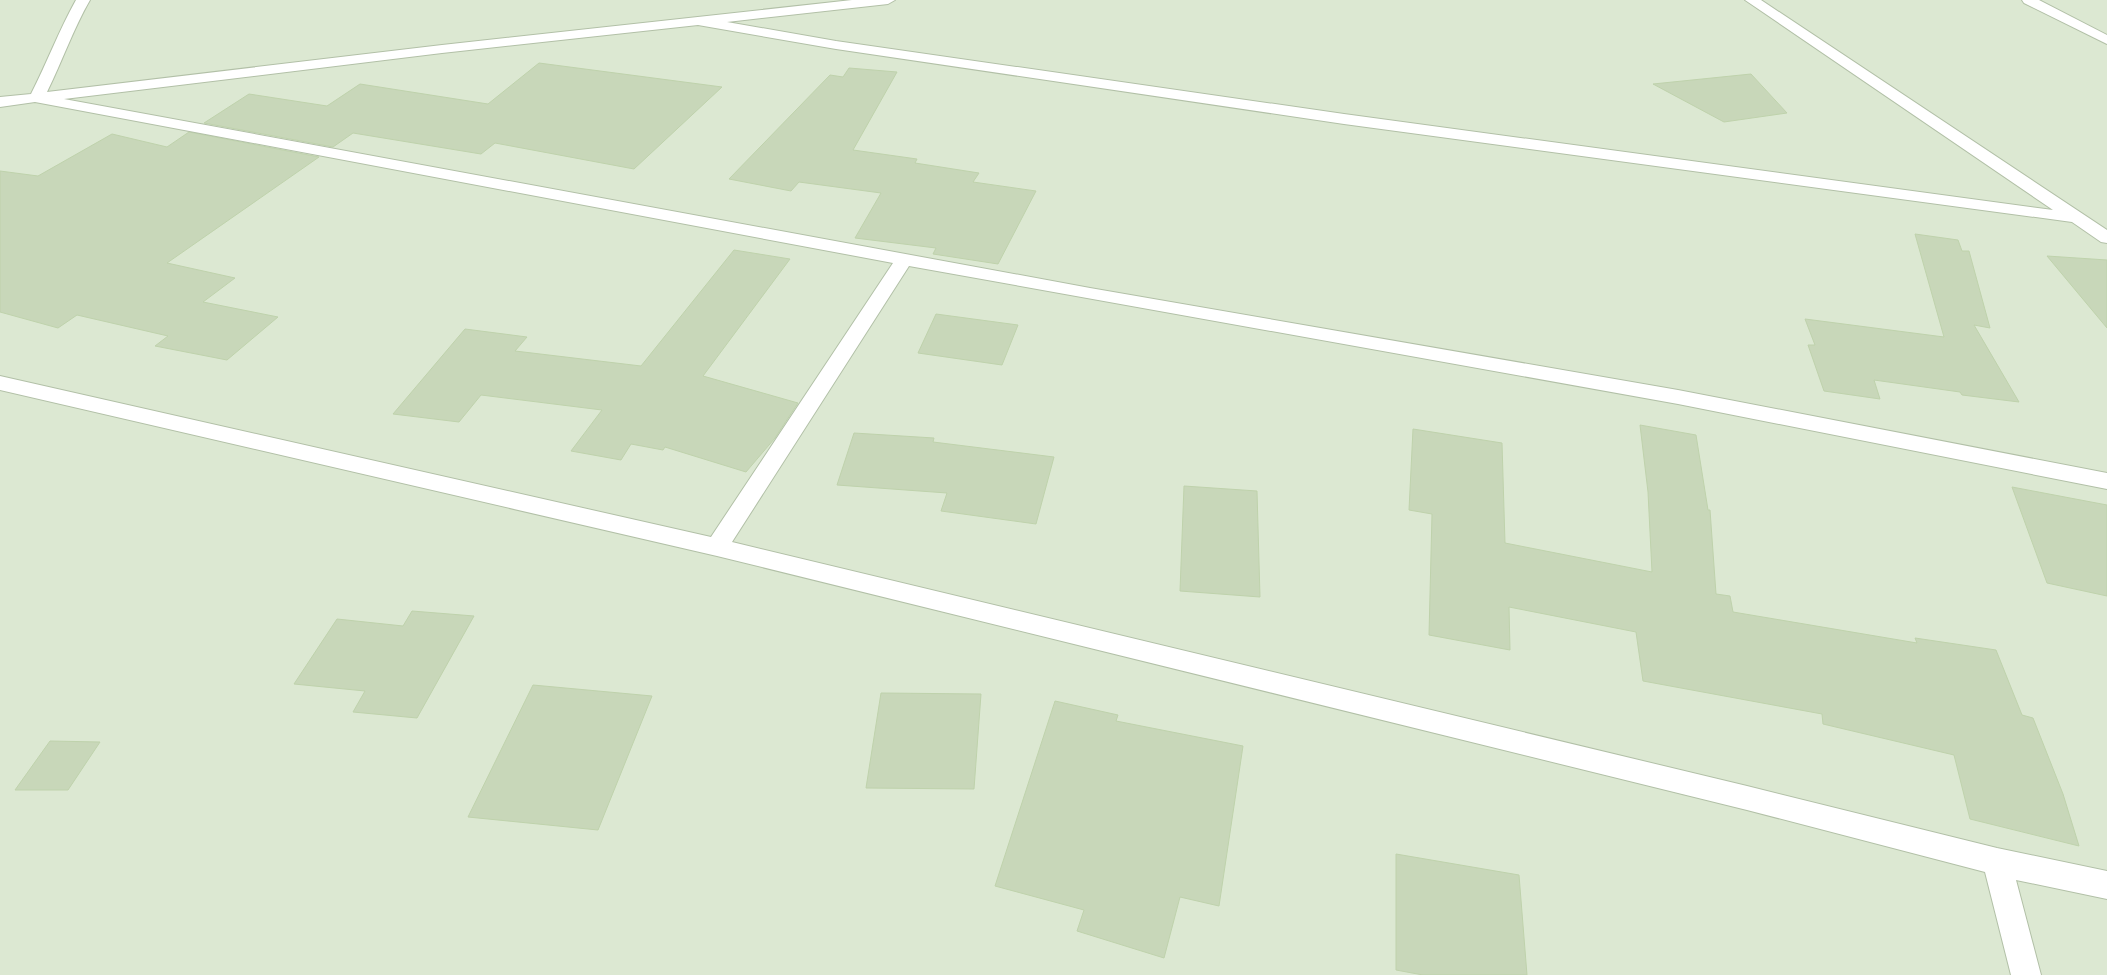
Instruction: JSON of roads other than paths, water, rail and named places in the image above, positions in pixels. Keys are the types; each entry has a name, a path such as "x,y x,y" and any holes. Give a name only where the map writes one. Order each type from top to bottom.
{"street":[{"path":"36,98 52,68 72,19 83,0"},
{"path":"0,102 434,50 888,0"},
{"path":"1752,0 2107,238"},
{"path":"2029,0 2107,40"},
{"path":"699,21 836,45 1344,119 2078,218"},
{"path":"36,98 1098,295 1678,397 2107,481"},
{"path":"717,547 904,259"},
{"path":"0,383 717,547 1731,795 1997,862 2107,885"},
{"path":"1997,862 2026,975"}]}
